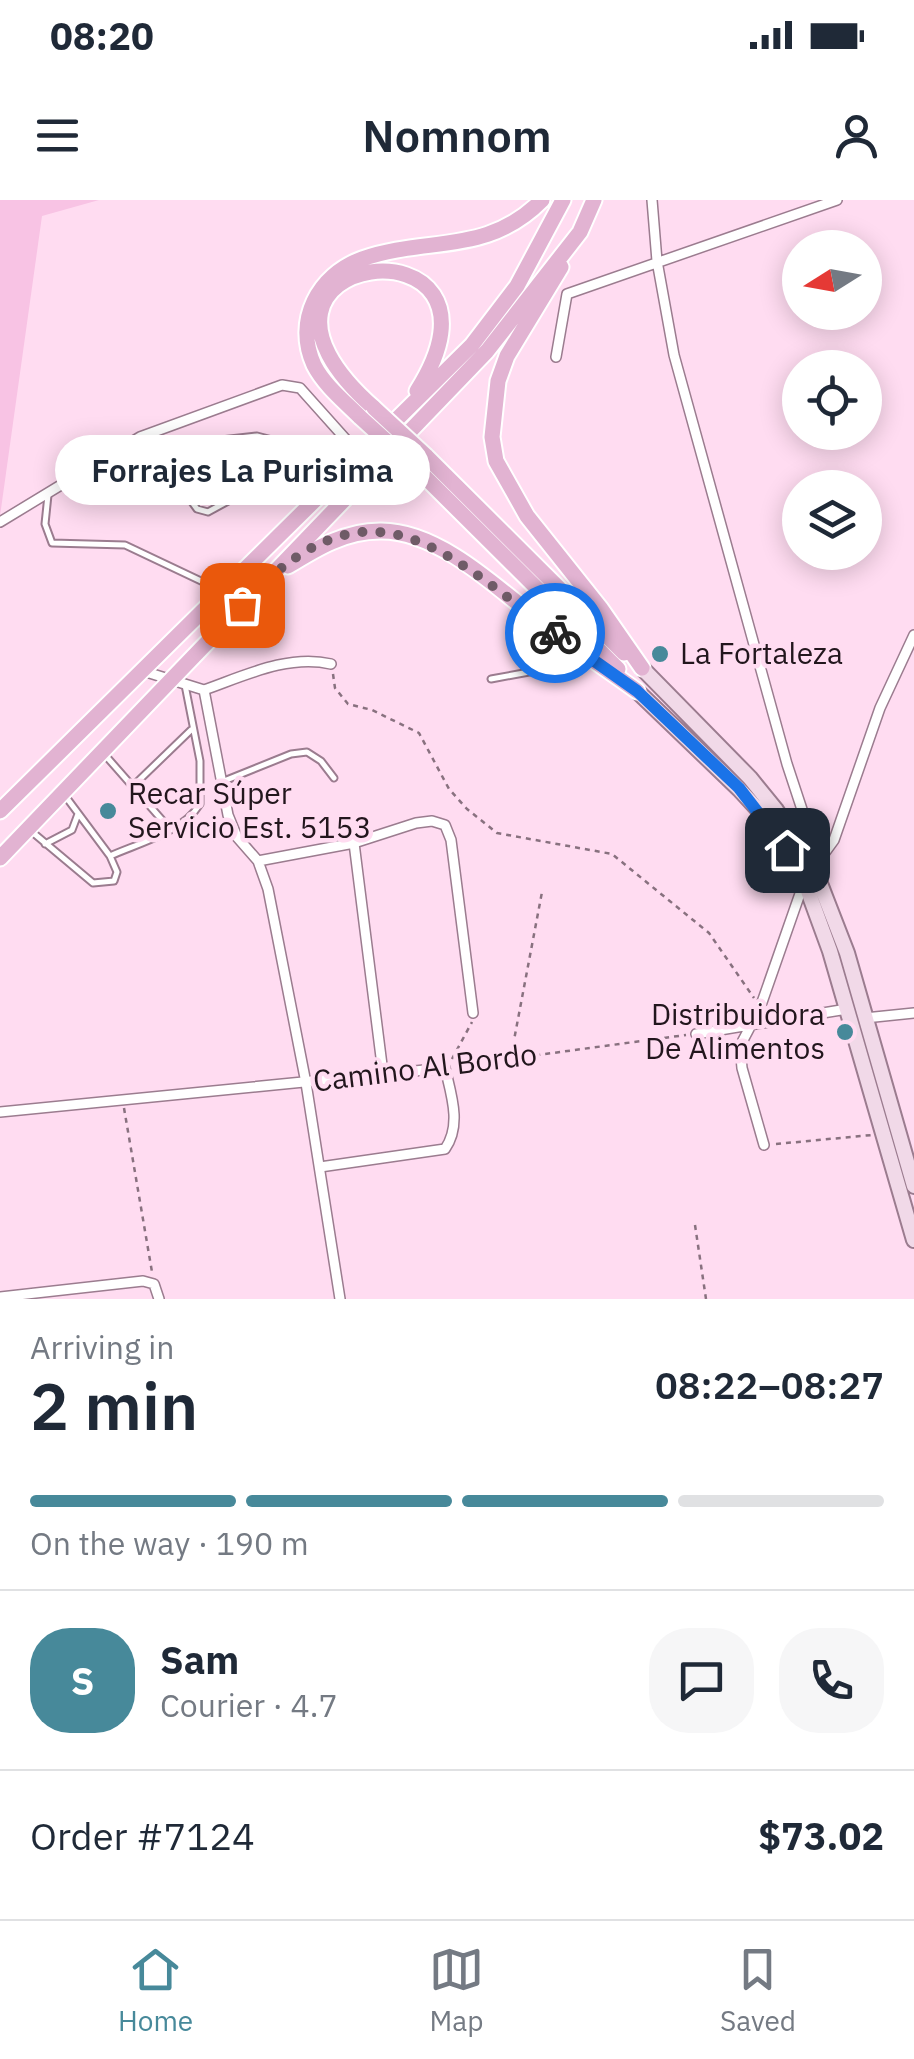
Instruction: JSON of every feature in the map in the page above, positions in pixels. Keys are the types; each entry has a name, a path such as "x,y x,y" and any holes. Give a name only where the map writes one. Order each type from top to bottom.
{"main road":[{"path":"542,200 521,219 480,240 366,258 345,266 314,298 306,324 314,365 642,668 750,778 785,822 834,914 914,1186"},
{"path":"0,811 472,345 506,300 563,200"},
{"path":"594,200 580,232 507,356 493,406 492,437 507,486 642,668"},
{"path":"0,858 103,753 178,684 266,580 486,351 580,232"},
{"path":"367,412 333,366 321,334 322,314 329,296 344,280 379,268 412,276 425,288 440,320 436,362 403,413"},
{"path":"421,461 637,691 739,788 812,870 914,1240"},
{"path":"266,580 330,541 351,535 382,531 415,538 477,572 637,691"}],"street":[{"path":"652,200 674,355 787,764 812,870"},
{"path":"556,357 567,294 837,200"},
{"path":"0,522 140,437 282,385 300,388 355,457"},
{"path":"764,1146 740,1055 740,1040 760,1008 812,870 834,840 880,708 914,635"},
{"path":"143,671 204,690 283,664 314,660 331,664"},
{"path":"204,690 236,836 258,862 275,917 340,1299"},
{"path":"258,862 432,821 449,830 473,1013"},
{"path":"354,842 383,1073"},
{"path":"696,1034 848,1009"},
{"path":"865,1018 914,1013"},
{"path":"320,1167 444,1149 453,1134 454,1114 445,1068"},
{"name":"Camino Al Bordo","path":"0,1112 445,1068"},
{"path":"0,1297 62,1294 143,1281 154,1284 159,1299"}],"lane":[{"path":"332,482 289,468 208,512 197,509 181,487 184,468 220,440 257,436 355,457"},
{"path":"48,495 45,524 52,543 124,545 223,592"},
{"path":"492,679 540,670 578,650"},
{"path":"110,856 188,819 200,804 203,788 192,729 178,684"},
{"path":"132,788 192,729"},
{"path":"222,782 291,754 307,752 321,761 334,778"},
{"path":"103,753 170,829"},
{"path":"29,828 93,884 116,877 110,856 63,793"},
{"path":"45,844 72,830 78,813"}],"path":[{"path":"331,664 336,688 348,704 372,710 419,733 449,789 467,809 497,833 612,854 709,933 760,1008"},
{"path":"511,1057 542,892"},
{"path":"445,1068 466,1036 473,1013"},
{"name":"Camino Al Bordo","path":"445,1068 696,1034"},
{"path":"123,1102 154,1284"},
{"path":"764,1146 883,1134"},
{"path":"695,1225 706,1299"}],"shaded area":[{"path":"0,200 99,200 42,216 0,516"}],"way so far":[{"path":"242,605 266,580 330,541 382,531 415,538 453,556 555,633"}],"place":[{"name":"Forrajes La Purisima","path":"242,605"},
{"name":"La Fortaleza","path":"660,654"},
{"name":"Recar Súper Servicio Est. 5153","path":"108,811"},
{"name":"Distribuidora De Alimentos","path":"845,1032"}],"route":[{"path":"555,633 637,691 739,788 787,850"}]}
